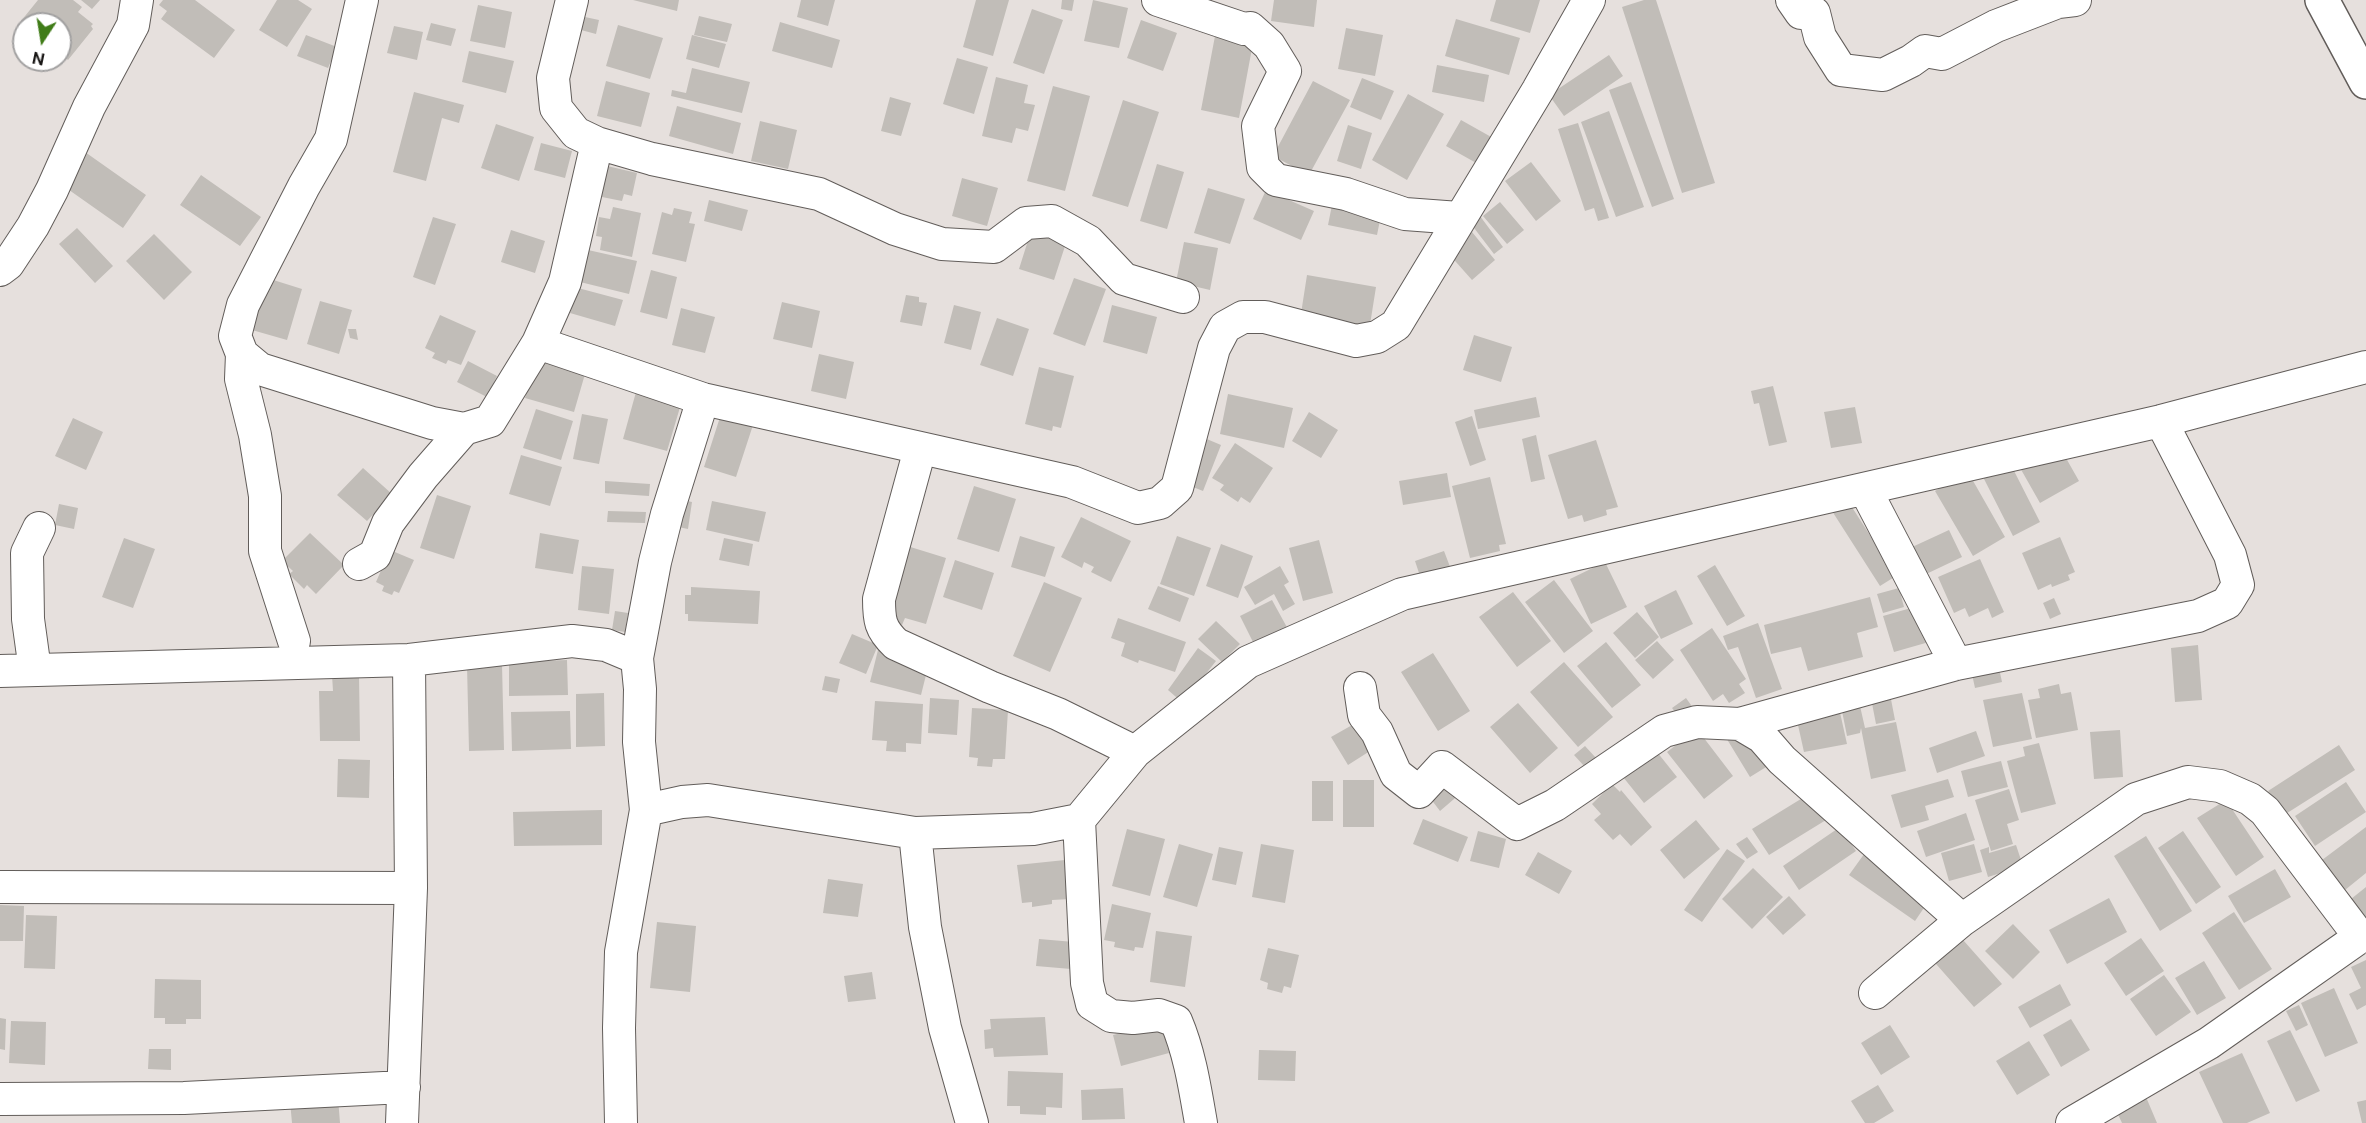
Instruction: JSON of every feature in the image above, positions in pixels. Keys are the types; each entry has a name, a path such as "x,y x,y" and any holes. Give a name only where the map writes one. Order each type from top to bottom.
{"main road":[{"path":"2322,0 2365,76"}],"street":[{"path":"0,270 8,264 33,226 52,190 89,107 133,25 137,0"},
{"path":"294,641 265,551 265,496 255,435 240,380 242,354 235,336 243,305 304,186 331,139 362,0"},
{"path":"572,0 553,78 556,108 576,132 597,143 652,159 819,194 895,229 942,244 994,247 1026,223 1052,220 1088,241 1124,279 1183,297"},
{"path":"1158,0 1244,29 1250,28 1269,45 1285,71 1258,126 1263,167 1276,180 1346,194 1405,214 1459,218"},
{"path":"538,343 703,399 1072,482 1138,508 1160,503 1177,488 1214,348 1225,327 1243,317 1265,317 1356,341 1377,337 1396,325 1538,90 1589,0"},
{"path":"1792,0 1801,12 1814,13 1820,37 1841,70 1883,75 1925,51 1942,54 1996,26 2058,2 2075,0"},
{"path":"242,354 260,369 432,423 464,429 490,421 538,343 565,282 597,143"},
{"path":"646,810 682,802 708,800 915,833 1033,829 1079,820 1135,752 1248,662 1402,594 2162,421 2366,367"},
{"path":"621,1123 621,952 646,810 639,742 640,689 637,658 660,543 703,399"},
{"path":"1360,688 1364,715 1377,732 1396,774 1419,792 1443,767 1517,824 1555,805 1664,731 1697,722 1740,724 1956,663 2198,616 2227,603 2238,585 2230,555 2162,421"},
{"path":"359,564 375,555 388,523 423,476 464,429"},
{"path":"920,449 879,598 879,620 886,635 896,644 990,687 1058,714 1135,752"},
{"path":"1864,489 1956,663"},
{"path":"35,670 28,619 27,553 39,528"},
{"path":"0,671 409,660 572,642 606,645 637,658"},
{"path":"402,1123 411,888 409,660"},
{"path":"1740,724 1762,737 1782,760 1962,920"},
{"path":"1875,993 1962,920 2136,799 2188,782 2220,786 2250,799 2265,811 2363,936 2209,1043 2073,1123"},
{"path":"1079,820 1087,983 1092,1004 1111,1016 1133,1018 1159,1015 1176,1022 1193,1076 1201,1123"},
{"path":"915,833 925,927 945,1028 972,1123"},
{"path":"0,887 411,888"},
{"path":"0,1099 184,1110 404,1087"}],"building":[{"path":"38,0 73,0 82,7 78,12 93,24 91,26 93,29 72,55 72,12 28,12"},
{"path":"81,0 100,0 92,9"},
{"path":"163,0 195,0 235,30 214,58 161,19 167,11 159,5"},
{"path":"277,0 298,0 312,9 287,47 259,30"},
{"path":"633,0 679,0 677,11"},
{"path":"801,0 835,0 828,26 797,17"},
{"path":"976,0 1009,0 993,56 963,47"},
{"path":"1062,0 1074,0 1072,11 1061,9"},
{"path":"1093,0 1128,8 1119,48 1084,41"},
{"path":"1274,0 1317,0 1314,27 1271,21"},
{"path":"1496,0 1540,0 1530,33 1490,21"},
{"path":"1644,0 1656,0 1715,183 1682,193 1622,7"},
{"path":"478,5 512,12 505,48 470,41"},
{"path":"1032,9 1063,20 1044,74 1013,63"},
{"path":"699,16 732,24 727,42 694,35"},
{"path":"585,17 599,20 596,34 581,30"},
{"path":"1456,19 1520,38 1509,75 1445,56"},
{"path":"1141,20 1177,33 1163,71 1127,58"},
{"path":"780,22 840,40 832,68 772,51"},
{"path":"431,23 456,29 451,46 426,40"},
{"path":"618,25 663,38 650,79 606,66"},
{"path":"394,26 423,32 417,60 387,53"},
{"path":"1346,28 1383,35 1375,76 1338,69"},
{"path":"306,35 337,47 328,68 297,56"},
{"path":"692,35 726,44 719,68 686,59"},
{"path":"1215,36 1253,43 1239,118 1201,110"},
{"path":"469,51 514,61 506,93 462,82"},
{"path":"1609,55 1623,76 1564,116 1549,95"},
{"path":"957,58 988,67 974,114 943,104"},
{"path":"1437,65 1489,75 1484,102 1432,92"},
{"path":"692,68 750,82 742,113 671,96 672,90 686,93"},
{"path":"996,77 1028,85 1024,103 1035,105 1028,131 1016,128 1012,143 982,136"},
{"path":"1362,78 1394,91 1381,120 1350,107"},
{"path":"606,81 650,93 641,127 597,116"},
{"path":"1313,81 1350,100 1309,175 1273,156"},
{"path":"1631,82 1674,199 1652,207 1609,90"},
{"path":"1053,86 1090,96 1065,191 1027,181"},
{"path":"414,92 464,105 459,123 442,118 426,181 393,172"},
{"path":"1408,94 1444,114 1407,180 1372,160"},
{"path":"890,97 911,103 901,136 881,131"},
{"path":"1123,100 1159,112 1128,207 1092,196"},
{"path":"677,106 741,123 733,154 669,136"},
{"path":"1609,111 1644,207 1616,217 1581,122"},
{"path":"1461,120 1493,138 1478,164 1446,146"},
{"path":"760,121 797,130 788,169 751,161"},
{"path":"1578,123 1609,218 1598,221 1594,208 1585,211 1558,129"},
{"path":"496,124 534,137 519,181 481,168"},
{"path":"1348,125 1372,133 1361,169 1337,161"},
{"path":"541,143 572,151 565,178 534,170"},
{"path":"85,152 146,195 123,228 62,185"},
{"path":"1531,162 1561,201 1536,221 1505,181"},
{"path":"1157,164 1184,172 1167,229 1140,221"},
{"path":"603,165 637,173 632,196 624,194 622,201 597,196"},
{"path":"201,175 261,217 240,246 180,205"},
{"path":"962,178 998,188 987,226 952,216"},
{"path":"1208,188 1245,199 1230,244 1194,233"},
{"path":"1266,190 1314,211 1301,240 1253,219"},
{"path":"709,200 748,210 742,231 704,221"},
{"path":"1500,202 1524,230 1507,244 1483,216"},
{"path":"1332,205 1381,215 1377,235 1328,225"},
{"path":"613,207 641,213 632,257 600,250 602,237 596,236 599,217 610,219"},
{"path":"674,208 692,212 689,223 695,224 686,262 652,254 662,212 672,215"},
{"path":"1480,216 1503,247 1494,254 1471,224"},
{"path":"433,217 456,224 435,285 413,277"},
{"path":"77,228 113,266 95,283 59,244"},
{"path":"511,230 545,241 535,273 501,262"},
{"path":"1031,231 1066,243 1054,280 1019,269"},
{"path":"1472,232 1495,260 1472,280 1448,253"},
{"path":"154,234 192,272 164,300 126,261"},
{"path":"1184,242 1218,248 1210,290 1176,282"},
{"path":"588,250 637,261 629,294 580,282"},
{"path":"651,270 677,277 667,319 640,312"},
{"path":"1307,275 1376,287 1369,331 1300,320"},
{"path":"267,278 302,289 287,340 252,330"},
{"path":"1074,278 1106,289 1085,346 1053,334"},
{"path":"578,288 623,300 615,326 570,313"},
{"path":"906,295 919,297 919,302 927,303 922,326 900,322"},
{"path":"320,301 352,310 339,354 307,344"},
{"path":"782,302 820,311 812,348 773,339"},
{"path":"954,305 981,312 971,350 944,343"},
{"path":"1112,305 1157,317 1147,354 1103,342"},
{"path":"681,308 715,317 705,353 672,345"},
{"path":"440,315 476,331 461,365 448,360 446,364 432,358 435,353 425,348"},
{"path":"997,318 1029,329 1013,376 980,365"},
{"path":"348,329 356,329 358,340 350,338"},
{"path":"1474,335 1512,347 1501,382 1463,370"},
{"path":"819,354 854,362 846,399 811,391"},
{"path":"536,360 585,374 574,412 525,398"},
{"path":"468,361 497,376 487,397 457,382"},
{"path":"1039,367 1074,376 1061,428 1053,426 1052,431 1025,424"},
{"path":"1773,386 1787,442 1769,446 1759,403 1754,404 1751,391"},
{"path":"636,392 681,404 667,451 623,439"},
{"path":"1228,394 1293,408 1284,448 1220,434"},
{"path":"1536,397 1540,417 1478,429 1474,410"},
{"path":"1855,407 1862,443 1831,448 1824,412"},
{"path":"536,409 573,421 561,460 523,448"},
{"path":"1309,412 1338,430 1321,458 1292,441"},
{"path":"582,414 608,419 599,464 573,459"},
{"path":"721,414 753,425 736,477 704,467"},
{"path":"1472,416 1486,460 1470,466 1455,422"},
{"path":"73,418 103,432 86,470 55,456"},
{"path":"1536,435 1545,479 1531,482 1522,439"},
{"path":"1202,437 1221,445 1203,491 1183,483"},
{"path":"1596,440 1618,507 1606,510 1607,515 1584,522 1582,515 1568,519 1548,455"},
{"path":"1235,443 1273,468 1250,503 1241,497 1238,502 1220,490 1224,485 1212,478"},
{"path":"2058,444 2079,481 2040,503 2019,466"},
{"path":"521,455 562,467 550,506 509,494"},
{"path":"2009,461 2040,522 2013,536 1982,475"},
{"path":"363,468 392,494 367,521 337,495"},
{"path":"1968,472 2005,537 1973,556 1935,491"},
{"path":"1447,473 1451,497 1403,505 1399,481"},
{"path":"1490,477 1506,544 1499,545 1500,551 1470,558 1452,486"},
{"path":"605,481 650,484 649,496 605,493"},
{"path":"974,486 1016,499 999,552 957,539"},
{"path":"437,495 471,506 454,559 420,548"},
{"path":"677,499 692,502 688,529 673,526"},
{"path":"712,501 766,512 759,542 706,530"},
{"path":"1848,501 1896,576 1880,586 1832,511"},
{"path":"59,504 78,508 74,529 55,525"},
{"path":"608,511 646,512 645,523 607,522"},
{"path":"1081,517 1131,541 1111,582 1091,572 1094,567 1084,562 1082,568 1061,557"},
{"path":"1949,530 1962,557 1922,576 1910,548"},
{"path":"310,533 344,565 316,594 307,585 304,589 289,574 293,571 282,561"},
{"path":"540,533 579,540 573,574 535,568"},
{"path":"1020,536 1055,547 1045,577 1011,567"},
{"path":"1177,536 1211,548 1194,596 1160,584"},
{"path":"2060,537 2075,572 2068,575 2070,580 2052,587 2051,584 2038,590 2022,553"},
{"path":"124,538 155,549 133,608 102,597"},
{"path":"724,538 753,544 749,566 719,560"},
{"path":"1319,540 1333,593 1303,601 1289,548"},
{"path":"1221,544 1253,556 1238,598 1206,586"},
{"path":"904,545 946,558 926,624 905,618 902,625 888,620"},
{"path":"390,550 414,560 399,593 394,591 392,595 382,591 384,586 376,582"},
{"path":"1444,551 1452,572 1422,582 1415,561"},
{"path":"1980,559 2004,612 1992,618 1988,608 1969,617 1965,608 1954,613 1938,577"},
{"path":"955,560 994,573 982,610 943,597"},
{"path":"1605,562 1627,607 1591,624 1570,579"},
{"path":"1715,565 1745,616 1727,626 1697,576"},
{"path":"582,566 614,569 609,614 578,610"},
{"path":"1280,566 1289,582 1284,585 1295,604 1283,611 1274,594 1255,605 1244,587"},
{"path":"1554,580 1593,631 1564,653 1525,602"},
{"path":"1044,582 1082,598 1050,672 1013,656"},
{"path":"1158,586 1189,598 1180,622 1148,609"},
{"path":"691,587 760,591 758,624 688,621 688,614 685,614 685,595 691,595"},
{"path":"1899,588 1904,607 1883,613 1877,594"},
{"path":"1676,590 1693,624 1661,639 1644,606"},
{"path":"1513,592 1551,641 1517,667 1479,617"},
{"path":"1870,597 1878,627 1857,633 1863,657 1808,671 1801,647 1771,654 1764,625"},
{"path":"2054,598 2061,614 2050,619 2043,603"},
{"path":"1272,600 1289,631 1256,648 1240,616"},
{"path":"1918,606 1929,642 1894,652 1883,616"},
{"path":"615,611 628,613 625,632 612,630"},
{"path":"1637,612 1659,637 1635,658 1613,633"},
{"path":"1118,618 1186,642 1175,672 1139,660 1138,663 1121,656 1125,643 1111,638"},
{"path":"1216,621 1240,644 1222,662 1198,639"},
{"path":"1758,623 1782,689 1756,698 1738,647 1728,650 1723,636"},
{"path":"1712,628 1746,679 1739,684 1745,693 1729,703 1723,694 1713,701 1680,650"},
{"path":"852,634 878,645 866,674 839,663"},
{"path":"1657,641 1674,660 1653,679 1635,660"},
{"path":"1606,642 1641,685 1612,708 1577,666"},
{"path":"2198,645 2202,700 2175,702 2171,648"},
{"path":"1198,648 1216,661 1183,703 1168,690"},
{"path":"878,650 929,663 921,695 870,682"},
{"path":"1433,653 1470,711 1438,731 1401,672"},
{"path":"1997,659 2002,682 1975,688 1970,665"},
{"path":"567,660 568,695 509,696 509,662"},
{"path":"1564,662 1613,717 1578,747 1530,692"},
{"path":"502,664 504,750 469,751 467,665"},
{"path":"332,675 359,675 360,741 320,741 319,691 333,691"},
{"path":"825,676 840,679 837,693 822,690"},
{"path":"2059,684 2061,694 2071,692 2078,730 2036,738 2028,700 2040,698 2038,689"},
{"path":"1889,689 1895,720 1876,724 1870,693"},
{"path":"604,693 605,746 576,747 576,694"},
{"path":"2022,693 2032,739 1993,747 1983,700"},
{"path":"930,698 959,700 957,735 928,733"},
{"path":"1686,698 1696,712 1683,722 1672,708"},
{"path":"875,701 923,704 921,744 906,743 906,752 886,751 887,741 872,740"},
{"path":"1840,701 1860,706 1865,728 1896,722 1906,771 1871,779 1861,728 1860,733 1847,736"},
{"path":"1518,703 1558,748 1530,773 1490,727"},
{"path":"972,708 1008,710 1005,759 993,759 992,767 977,766 978,758 969,757"},
{"path":"1839,708 1847,744 1804,752 1796,716"},
{"path":"570,711 571,749 512,751 511,712"},
{"path":"1354,724 1370,751 1348,765 1331,737"},
{"path":"1697,729 1733,776 1704,799 1667,752"},
{"path":"2120,730 2123,777 2094,779 2090,732"},
{"path":"1976,731 1985,756 1937,773 1929,748"},
{"path":"1744,735 1771,764 1750,777 1725,736"},
{"path":"2039,743 2056,804 2021,813 2007,761 2025,756 2023,747"},
{"path":"2339,745 2355,770 2284,815 2268,791"},
{"path":"1585,746 1596,758 1585,767 1574,755"},
{"path":"1657,752 1677,777 1644,803 1623,777"},
{"path":"338,759 370,760 369,798 337,797"},
{"path":"2001,761 2008,787 1968,797 1961,771"},
{"path":"1448,777 1461,793 1440,811 1427,794"},
{"path":"1948,779 1954,797 1925,806 1929,820 1901,828 1891,795"},
{"path":"1343,780 1374,780 1374,827 1343,827"},
{"path":"1312,781 1333,781 1333,821 1312,821"},
{"path":"2346,782 2366,812 2315,846 2295,816"},
{"path":"1612,784 1620,792 1621,790 1652,827 1631,846 1620,834 1613,840 1594,820 1601,814 1592,804"},
{"path":"2009,789 2019,820 2007,824 2013,844 1991,851 1975,800"},
{"path":"1809,794 1826,820 1769,855 1752,829"},
{"path":"2226,800 2264,857 2236,876 2197,818"},
{"path":"602,810 602,845 514,846 513,812"},
{"path":"1966,813 1975,840 1926,857 1917,831"},
{"path":"1423,819 1468,837 1458,862 1413,844"},
{"path":"1696,820 1720,849 1684,879 1660,850"},
{"path":"1840,827 1856,851 1799,890 1783,866"},
{"path":"2366,827 2366,873 2345,890 2322,860"},
{"path":"1127,829 1165,839 1150,896 1112,886"},
{"path":"1478,831 1506,839 1499,868 1470,861"},
{"path":"2183,831 2221,887 2196,904 2158,848"},
{"path":"2146,836 2192,911 2160,931 2114,856"},
{"path":"1747,837 1758,852 1747,859 1736,844"},
{"path":"1179,844 1213,854 1197,907 1163,897"},
{"path":"1261,844 1294,850 1285,903 1252,897"},
{"path":"1974,844 1982,872 1949,881 1941,853"},
{"path":"2016,845 2023,866 1988,877 1980,850 1989,847 1989,853"},
{"path":"1219,847 1243,852 1236,885 1212,880"},
{"path":"1727,849 1745,861 1702,922 1684,910"},
{"path":"1867,850 1932,896 1915,921 1849,875"},
{"path":"1538,852 1572,871 1559,894 1525,875"},
{"path":"1065,860 1070,899 1052,900 1052,904 1032,907 1032,902 1022,903 1017,865"},
{"path":"1753,868 1783,897 1752,929 1722,899"},
{"path":"2275,869 2291,897 2244,923 2228,896"},
{"path":"828,879 863,884 858,917 823,913"},
{"path":"2366,887 2366,917 2351,899"},
{"path":"1789,896 1806,915 1783,935 1766,917"},
{"path":"2109,898 2127,932 2067,964 2049,930"},
{"path":"1112,904 1151,913 1143,948 1135,947 1134,951 1114,947 1115,942 1104,940"},
{"path":"0,905 24,906 23,941 0,941"},
{"path":"2234,912 2272,969 2239,990 2202,933"},
{"path":"26,915 57,916 55,969 24,968"},
{"path":"657,922 696,926 690,992 650,988"},
{"path":"2013,924 2040,952 2013,979 1985,951"},
{"path":"1156,931 1192,936 1185,987 1150,982"},
{"path":"1956,932 2002,984 1974,1007 1929,956"},
{"path":"2141,938 2164,971 2126,996 2104,963"},
{"path":"1039,939 1074,942 1071,969 1036,966"},
{"path":"1268,948 1299,955 1291,988 1284,986 1282,993 1267,989 1268,983 1260,980"},
{"path":"2366,960 2366,1005 2357,1010 2349,994 2361,988 2351,967"},
{"path":"2204,961 2226,998 2197,1015 2175,978"},
{"path":"872,972 876,999 848,1002 844,976"},
{"path":"2164,975 2191,1012 2156,1036 2130,999"},
{"path":"155,979 201,980 201,1019 186,1019 186,1024 165,1024 165,1018 154,1018"},
{"path":"2060,984 2071,1005 2030,1028 2018,1007"},
{"path":"2334,988 2358,1043 2325,1057 2301,1003"},
{"path":"2299,1005 2308,1025 2296,1031 2286,1011"},
{"path":"1045,1017 1048,1055 994,1057 993,1048 985,1049 984,1030 991,1029 990,1019"},
{"path":"0,1018 6,1019 5,1050 0,1049"},
{"path":"2071,1019 2090,1050 2061,1067 2043,1035"},
{"path":"11,1021 46,1022 45,1065 9,1063"},
{"path":"1161,1023 1169,1053 1121,1066 1113,1035"},
{"path":"1890,1025 1910,1057 1881,1075 1861,1043"},
{"path":"2290,1030 2320,1091 2296,1102 2267,1041"},
{"path":"2029,1041 2050,1075 2017,1095 1996,1061"},
{"path":"149,1049 171,1049 171,1070 148,1069"},
{"path":"1259,1050 1296,1051 1295,1081 1258,1080"},
{"path":"2242,1053 2270,1113 2247,1123 2223,1123 2199,1072"},
{"path":"1008,1071 1063,1073 1062,1108 1046,1107 1046,1115 1020,1114 1020,1106 1007,1106"},
{"path":"1878,1085 1894,1111 1874,1123 1865,1123 1851,1101"},
{"path":"1123,1088 1125,1119 1082,1120 1081,1090"},
{"path":"2146,1097 2157,1123 2122,1123 2116,1110"},
{"path":"338,1098 340,1123 292,1123 290,1101"},
{"path":"2366,1100 2366,1123 2362,1123 2357,1102"}]}
